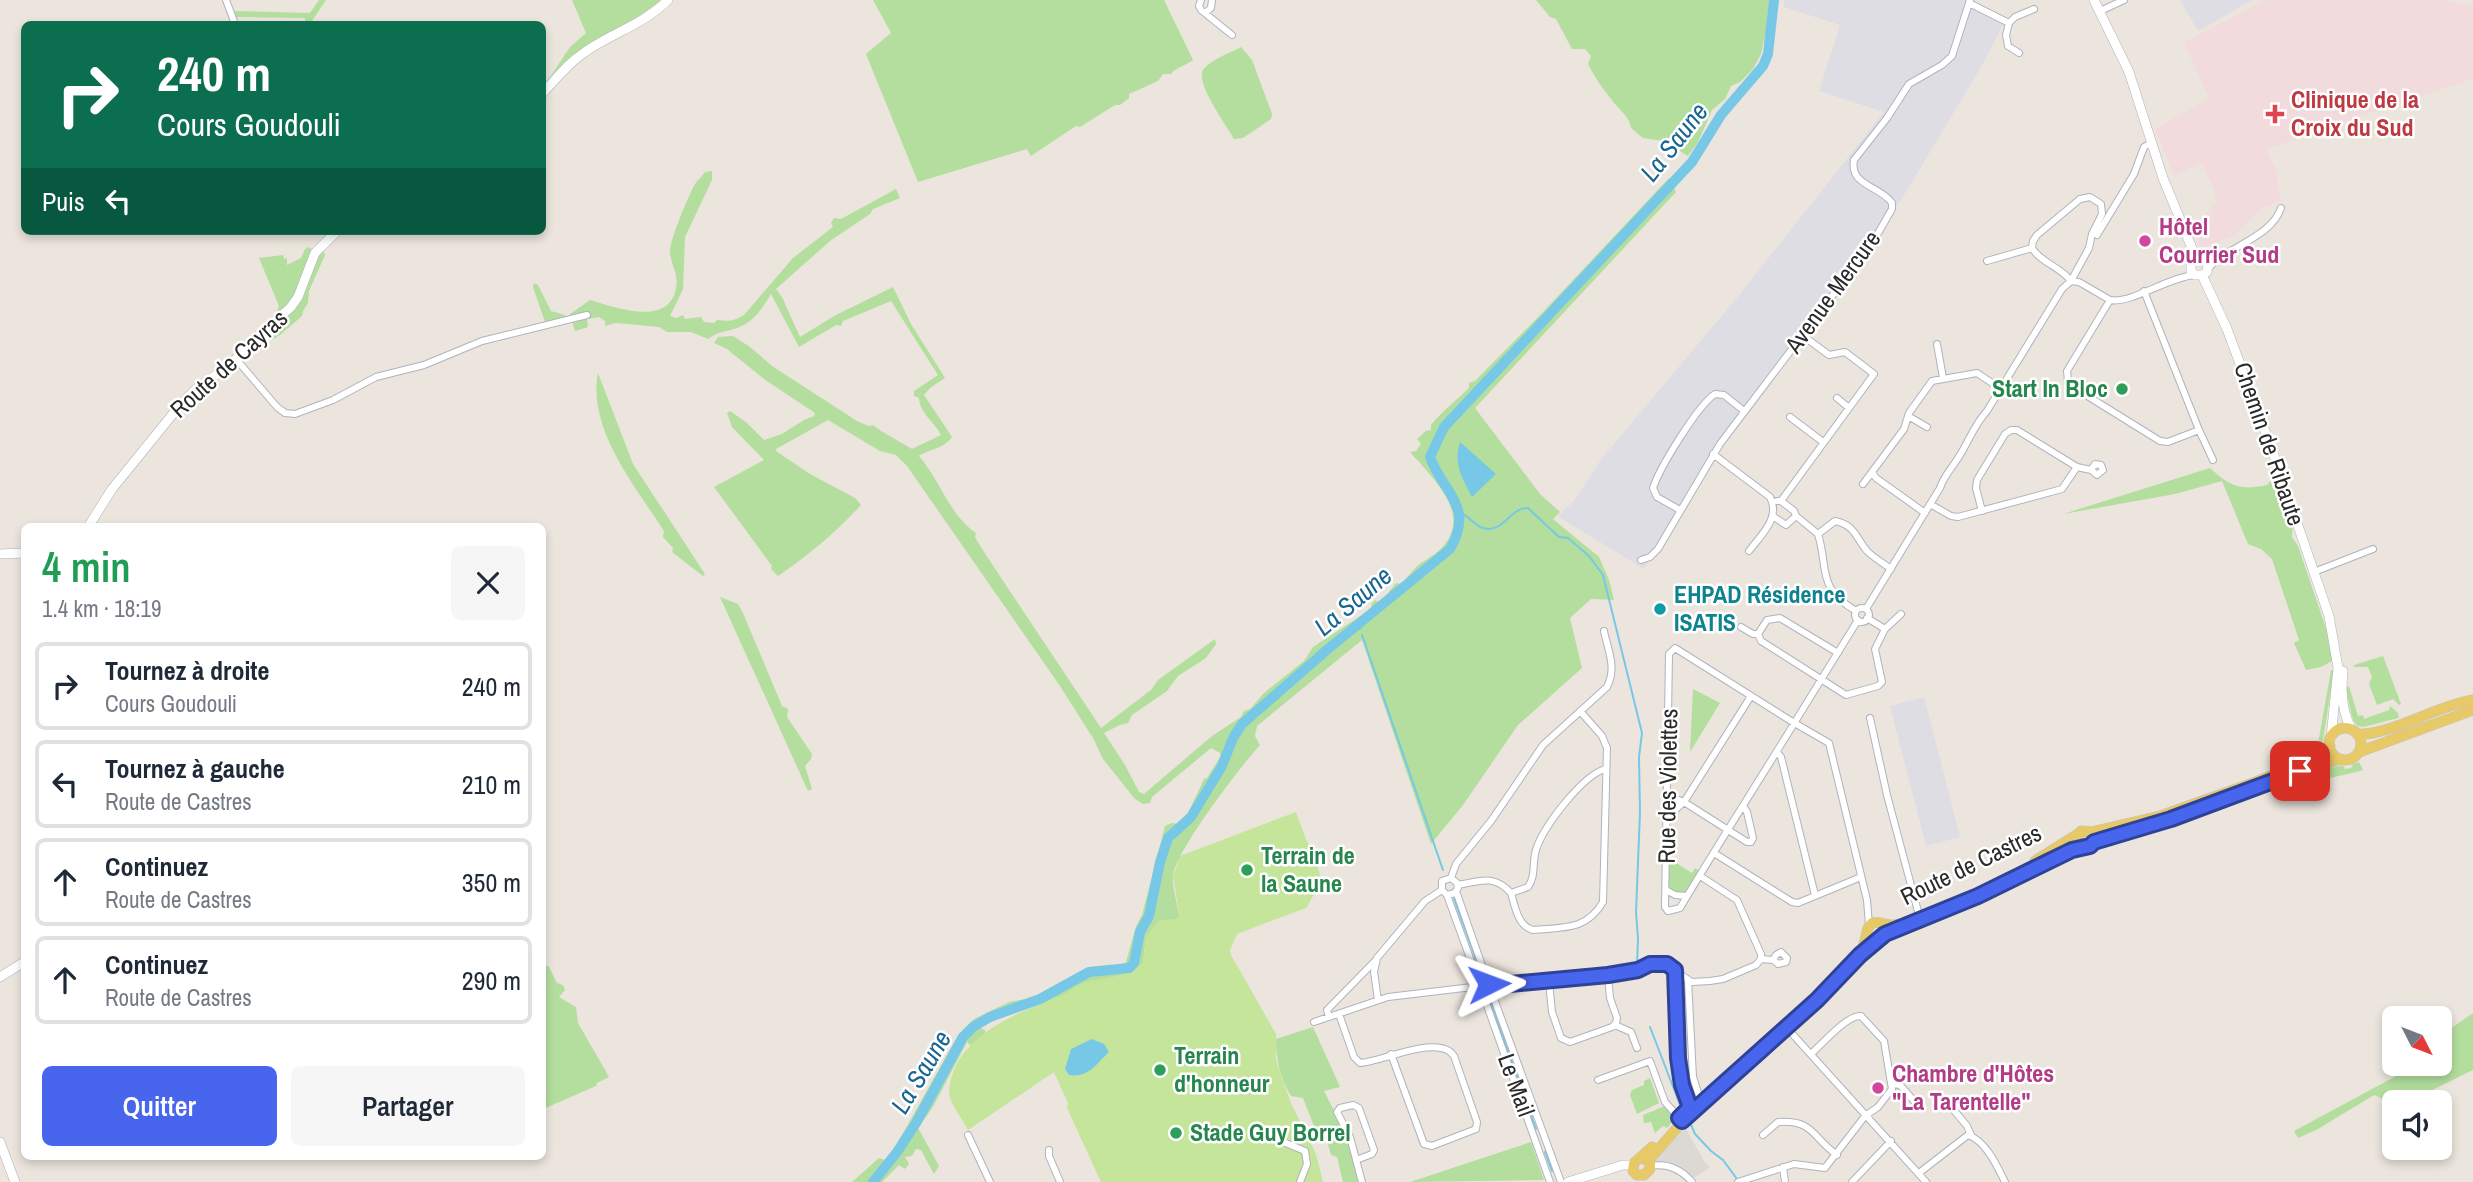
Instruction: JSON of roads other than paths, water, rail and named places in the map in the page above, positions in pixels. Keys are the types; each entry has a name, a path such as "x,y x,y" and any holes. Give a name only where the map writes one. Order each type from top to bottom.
{"main road":[{"path":"546,90 585,51 642,20 668,0"},
{"name":"Chemin de Ribaute","path":"2094,0 2129,72 2151,143 2199,267 2227,329 2271,447 2341,649 2344,669 2342,692 2347,720 2354,732"},
{"name":"Route de Cayras","path":"90,523 111,489 181,404 196,389 236,359 291,307 298,297 315,253 330,235"},
{"path":"0,554 21,553"},
{"name":"Chemin de Ribaute","path":"2329,616 2338,668 2330,742"},
{"path":"2473,700 2453,704 2368,734 2340,730 2330,742 2294,766 2160,816 2093,837 2088,847 2077,842 2078,834 2083,830 2093,837 2171,819 2286,776 2340,759 2352,758 2359,752 2473,710"},
{"path":"2354,732 2361,744 2359,752"},
{"path":"2330,742 2333,754 2340,759"},
{"name":"Route de Castres","path":"1919,917 2040,859 2078,834"},
{"name":"Route de Castres","path":"1680,1120 1817,1000 1860,955 1877,930 1978,896 2082,846"},
{"path":"0,977 21,964"},
{"name":"Route de Castres","path":"1640,1168 1690,1107 1701,1101"},
{"path":"0,1142 5,1169 15,1182"},
{"path":"1568,1182 1623,1165 1640,1168"}],"street":[{"path":"226,0 234,21"},
{"path":"1201,0 1199,6 1205,13 1232,35"},
{"path":"1205,13 1211,8 1212,0"},
{"path":"2100,11 2124,0"},
{"path":"1970,2 2009,23"},
{"name":"Avenue Mercure","path":"1641,560 1650,557 1658,549 1713,454 1870,246 1892,209 1890,199 1858,178 1852,167 1854,160 1887,118 1909,84 1952,56 1970,2"},
{"path":"2019,53 2008,46 2006,35 2009,23 2015,17 2034,9"},
{"path":"2097,235 2140,161 2144,147 2151,143"},
{"path":"2140,161 2156,156"},
{"path":"1867,618 1866,609 1930,505 1943,478 1955,463 1975,426 2062,289 2071,281 2089,248 2103,210 2100,203 2087,197 2080,199 2037,235 2032,248 2038,256 2071,281 2079,282 2110,300 2121,300 2179,277 2247,243 2272,222 2281,208"},
{"path":"1987,261 2032,248"},
{"path":"2144,291 2213,460"},
{"path":"2110,300 2068,367 2067,378 2070,385 2160,441 2168,442 2199,430"},
{"path":"236,359 277,407 285,413 295,414 333,400 365,381 424,365 482,341 587,315"},
{"path":"1749,551 1774,517 1777,501 1874,374 1845,352 1829,355 1802,335"},
{"path":"1937,344 1942,378"},
{"path":"1863,484 1904,429 1908,416 1935,379 1977,373 2001,388"},
{"path":"1680,510 1657,497 1653,488 1683,435 1709,398 1715,394 1724,395 1744,411"},
{"path":"1837,398 1848,407"},
{"path":"1908,416 1927,427"},
{"path":"1790,417 1823,442"},
{"path":"1982,510 1976,488 1977,480 2005,434 2011,430 2017,430 2077,467 2091,470"},
{"path":"1713,454 1770,497 1794,511 1796,516 1818,534 1822,566 1829,586 1841,601 1856,611"},
{"path":"1930,505 1955,517 2063,489 2077,467"},
{"path":"1872,472 1925,513"},
{"path":"1774,517 1786,526 1796,516"},
{"path":"1818,534 1835,522 1843,523 1856,533 1868,552 1891,569"},
{"path":"2314,572 2373,549"},
{"path":"1856,611 1860,608 1866,609"},
{"path":"1856,611 1858,620"},
{"path":"1741,627 1758,634 1761,642 1846,695 1879,686 1881,679 1875,649 1885,629 1901,614"},
{"path":"1758,634 1767,620 1780,618 1838,653"},
{"path":"1858,620 1867,618"},
{"path":"1867,618 1885,629"},
{"path":"1666,890 1675,895 1687,896 1858,620"},
{"path":"1451,878 1456,864 1485,829 1543,745 1607,687 1613,674 1604,631"},
{"name":"Rue des Violettes","path":"1687,896 1680,908 1666,910 1672,649 1684,652 1751,696"},
{"path":"1667,817 1684,802 1751,696 1829,743 1868,909 1877,930"},
{"path":"1329,1017 1327,1010 1376,960 1425,901 1445,892 1492,879 1503,884 1511,893 1521,922 1530,929 1579,925 1594,916 1603,900 1605,769 1608,751 1605,740 1580,711"},
{"path":"1870,719 1919,917"},
{"path":"1777,752 1781,757 1815,895"},
{"path":"1511,893 1525,889 1530,884 1539,842 1571,796 1591,776 1605,769"},
{"path":"1668,796 1684,802 1747,842 1753,840 1747,812 1743,806"},
{"path":"1714,853 1792,902 1798,903 1861,877"},
{"path":"1314,1023 1395,995 1608,975 1638,970 1650,964 1667,964 1688,980 1696,982 1723,979 1756,965 1761,954 1737,900 1700,876"},
{"path":"1445,892 1442,881 1451,878 1456,880 1457,888"},
{"name":"Le Mail","path":"1457,888 1486,976 1485,1000 1540,1139 1561,1182"},
{"name":"Le Mail","path":"1445,892 1476,975 1493,996 1540,1139 1550,1182"},
{"path":"1761,959 1773,960"},
{"path":"1376,960 1374,972 1378,1000"},
{"path":"1675,970 1682,1085 1690,1107"},
{"path":"1470,988 1476,975"},
{"path":"1608,975 1610,998 1617,1018 1615,1026"},
{"path":"1688,980 1693,1077 1701,1101"},
{"path":"1549,982 1552,1012 1563,1040 1570,1042 1615,1026 1631,1032 1637,1048"},
{"path":"1493,996 1501,985"},
{"path":"1677,1004 1681,1009 1688,1004"},
{"path":"1339,1014 1358,1062 1363,1063 1391,1054 1443,1047 1449,1049 1454,1056 1478,1124 1472,1132 1432,1146 1426,1145 1391,1054"},
{"path":"1738,1182 1794,1164 1823,1169 1830,1165 1867,1115 1878,1107 1892,1089 1884,1041 1861,1016 1856,1015 1849,1019 1812,1053"},
{"path":"1678,1029 1685,1025 1689,1029"},
{"path":"1786,1027 1891,1141 1922,1179 1963,1137 1971,1135"},
{"path":"1598,1080 1650,1062 1665,1102 1680,1120"},
{"path":"1893,1084 1900,1085 1914,1101"},
{"path":"1356,1160 1372,1154 1374,1150 1359,1108 1353,1105 1340,1108 1337,1112 1349,1135 1362,1182"},
{"path":"1952,1108 1971,1135 1993,1158 2005,1182"},
{"path":"1763,1135 1778,1122 1796,1121 1837,1155"},
{"path":"968,1135 990,1182"},
{"path":"1269,1136 1305,1152 1307,1164 1300,1182"},
{"path":"1852,1182 1891,1141"},
{"path":"1049,1150 1060,1182"},
{"path":"1640,1168 1670,1166 1692,1182"},
{"path":"1783,1167 1785,1182"}],"water":[{"path":"1460,442 1496,474 1472,497 1458,464"},
{"path":"1092,1039 1104,1044 1109,1052 1087,1072 1069,1075 1065,1069 1071,1049"}],"waterway":[{"name":"La Saune","path":"873,1182 916,1123 963,1037 973,1027 990,1017 1040,999 1089,972 1129,968 1134,963 1140,932 1149,916 1168,838 1191,817 1222,766 1233,738 1242,724 1450,549 1457,534 1458,510 1430,457 1444,427 1692,162 1721,115 1763,66 1768,54 1774,0"},
{"path":"1458,512 1480,527 1488,529 1499,526 1517,511 1528,508 1559,537 1568,538 1589,556 1603,575 1642,733 1639,757 1637,965"},
{"name":"La Saune","path":"1358,625 1360,629"},
{"path":"1362,635 1443,870"},
{"path":"1454,899 1481,973"},
{"path":"1489,998 1536,1129"},
{"path":"1650,1027 1682,1110"},
{"path":"1689,1120 1695,1134 1723,1160 1737,1179"},
{"path":"1545,1152 1552,1171"}],"place":[{"name":"Clinique de la Croix du Sud","path":"2275,114"},
{"name":"Hôtel Courrier Sud","path":"2145,241"},
{"name":"Start In Bloc","path":"2122,389"},
{"name":"EHPAD Résidence ISATIS","path":"1660,609"},
{"name":"Terrain de la Saune","path":"1247,870"},
{"name":"Terrain d'honneur","path":"1160,1070"},
{"name":"Chambre d'Hôtes \"La Tarentelle\"","path":"1878,1088"},
{"name":"Stade Guy Borrel","path":"1176,1133"}]}
